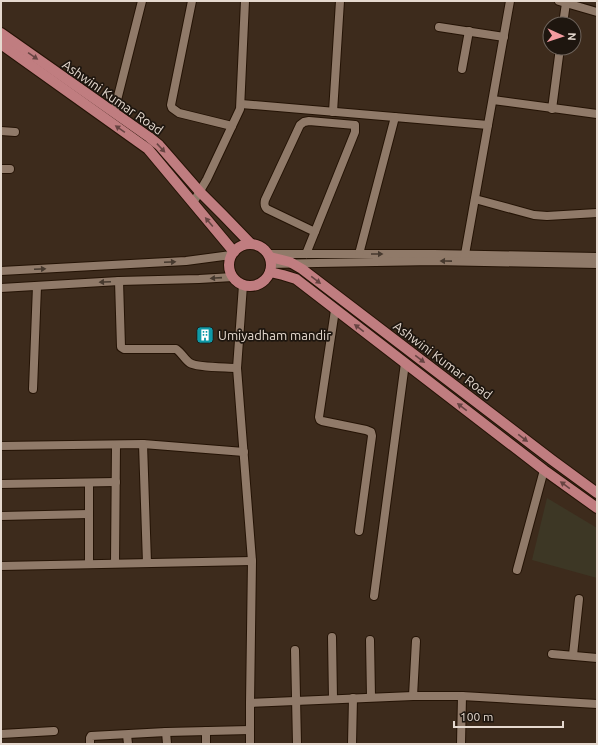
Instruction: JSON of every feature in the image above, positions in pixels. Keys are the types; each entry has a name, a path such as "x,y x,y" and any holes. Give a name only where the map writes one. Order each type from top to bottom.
{"main road":[{"name":"Ashwini Kumar Road","path":"1,33 159,145 200,192 250,244"},
{"name":"Ashwini Kumar Road","path":"1,44 148,149 233,253"},
{"path":"245,244 257,244 262,247 270,262 267,278 256,286 243,285 237,282 230,272 229,266 233,253 245,244"},
{"name":"Ashwini Kumar Road","path":"270,262 292,263 302,269 597,493"},
{"name":"Ashwini Kumar Road","path":"270,262 283,274 296,279 544,470 597,508"}],"street":[{"path":"114,112 142,1"},
{"path":"192,1 171,105 172,108 179,113 232,126"},
{"path":"193,203 200,192 240,109 245,1"},
{"path":"334,112 340,1"},
{"path":"465,258 510,1"},
{"path":"563,16 563,2 597,12"},
{"path":"439,26 504,37"},
{"path":"462,69 469,31"},
{"path":"552,109 559,56"},
{"path":"493,100 597,114"},
{"path":"241,104 488,125"},
{"path":"359,254 394,117"},
{"path":"306,254 355,132 355,126 309,121 300,125 265,200 264,204 267,209 314,232"},
{"path":"1,131 15,132"},
{"path":"1,169 10,170"},
{"path":"475,199 534,215 547,216 597,213"},
{"path":"1,271 186,261 233,253"},
{"path":"270,262 306,254 359,254 597,264"},
{"path":"292,263 465,258 597,257"},
{"path":"1,288 233,277"},
{"path":"119,282 121,347 124,349 176,349 191,364 200,366 238,368"},
{"path":"243,285 238,368 252,561 250,744"},
{"path":"33,389 36,286"},
{"path":"335,310 319,417 322,421 371,432 372,436 359,531"},
{"path":"374,596 405,363"},
{"path":"1,446 143,444 244,452"},
{"path":"143,444 147,563"},
{"path":"115,564 116,445"},
{"path":"517,570 544,470"},
{"path":"1,484 116,482"},
{"path":"89,483 90,564"},
{"path":"1,516 89,514"},
{"path":"1,566 252,561"},
{"path":"573,655 579,598"},
{"path":"332,637 333,699"},
{"path":"370,640 371,697"},
{"path":"412,696 416,641"},
{"path":"295,650 297,744"},
{"path":"552,654 597,658"},
{"path":"250,703 371,697 462,696 597,704"},
{"path":"461,744 462,696"},
{"path":"352,744 353,698"},
{"path":"90,744 91,736 250,730"},
{"path":"1,734 54,731"},
{"path":"206,731 206,744"},
{"path":"166,732 167,744"},
{"path":"127,735 128,744"}],"shaded area":[{"path":"547,498 597,528 597,578 532,560"}],"place":[{"name":"Umiyadham mandir","path":"205,335"}]}
